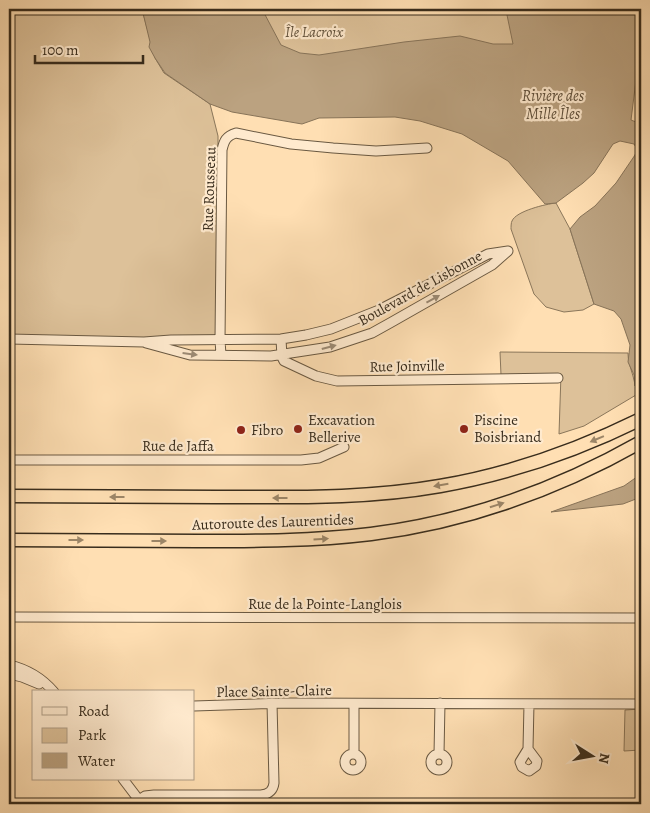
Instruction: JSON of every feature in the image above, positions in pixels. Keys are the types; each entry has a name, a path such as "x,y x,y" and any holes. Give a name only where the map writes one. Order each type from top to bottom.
{"highway":[{"name":"Autoroute des Laurentides","path":"9,496 314,498 396,492 454,483 516,468 579,447 641,419"},
{"name":"Autoroute des Laurentides","path":"9,540 280,541 372,534 454,518 519,498 589,469 641,442"}],"street":[{"name":"Rue Rousseau","path":"221,355 222,150 224,141 229,135 236,133 291,144 358,150 376,151 427,148"},
{"name":"Boulevard de Lisbonne","path":"9,339 144,342 281,339 331,329 379,310 488,254 508,252 492,265 372,333 330,347 270,356 190,355 144,342"},
{"path":"379,310 390,323"},
{"path":"281,339 281,354"},
{"name":"Rue Joinville","path":"281,354 284,361 316,376 337,381 558,378"},
{"name":"Rue de Jaffa","path":"9,460 301,460 319,458 344,447"},
{"name":"Rue de la Pointe-Langlois","path":"9,617 641,618"},
{"path":"9,665 35,675 51,690"},
{"path":"9,674 28,679 49,690"},
{"path":"124,780 141,802 145,796 154,795 269,794 273,789 274,783 272,703"},
{"name":"Place Sainte-Claire","path":"195,706 272,703 641,704"},
{"path":"439,754 440,703"},
{"name":"Place Sainte-Claire","path":"354,704 354,754"},
{"path":"528,704 528,749"}],"green space":[{"path":"9,9 142,9 155,58 164,73 210,104 218,136 218,337 9,339"},
{"name":"Île Lacroix","path":"238,9 515,9 540,50 296,59"},
{"path":"556,203 570,229 594,304 583,310 564,312 546,307 534,294 511,229 512,222 519,214 539,206"},
{"path":"500,352 628,353 635,386 641,392 584,426 559,434 561,374 501,375"},
{"path":"641,709 641,750 624,751 625,710"}],"water":[{"name":"Rivière des Mille Îles","path":"142,9 262,9 281,45 300,53 319,55 404,42 460,36 493,44 513,44 507,15 503,9 641,9 641,40 631,120 641,124 641,390 635,386 634,375 628,362 630,345 621,319 614,311 594,304 570,229 616,183 635,155 637,149 634,144 620,141 613,144 594,173 583,183 556,203 545,204 508,161 462,134 420,121 395,117 319,118 302,124 232,112 210,104 165,73 149,47 150,42"},
{"path":"641,474 641,497 623,504 551,512 624,486"}],"place":[{"name":"Excavation Bellerive","path":"298,429"},
{"name":"Piscine Boisbriand","path":"464,429"},
{"name":"Fibro","path":"241,430"}]}
